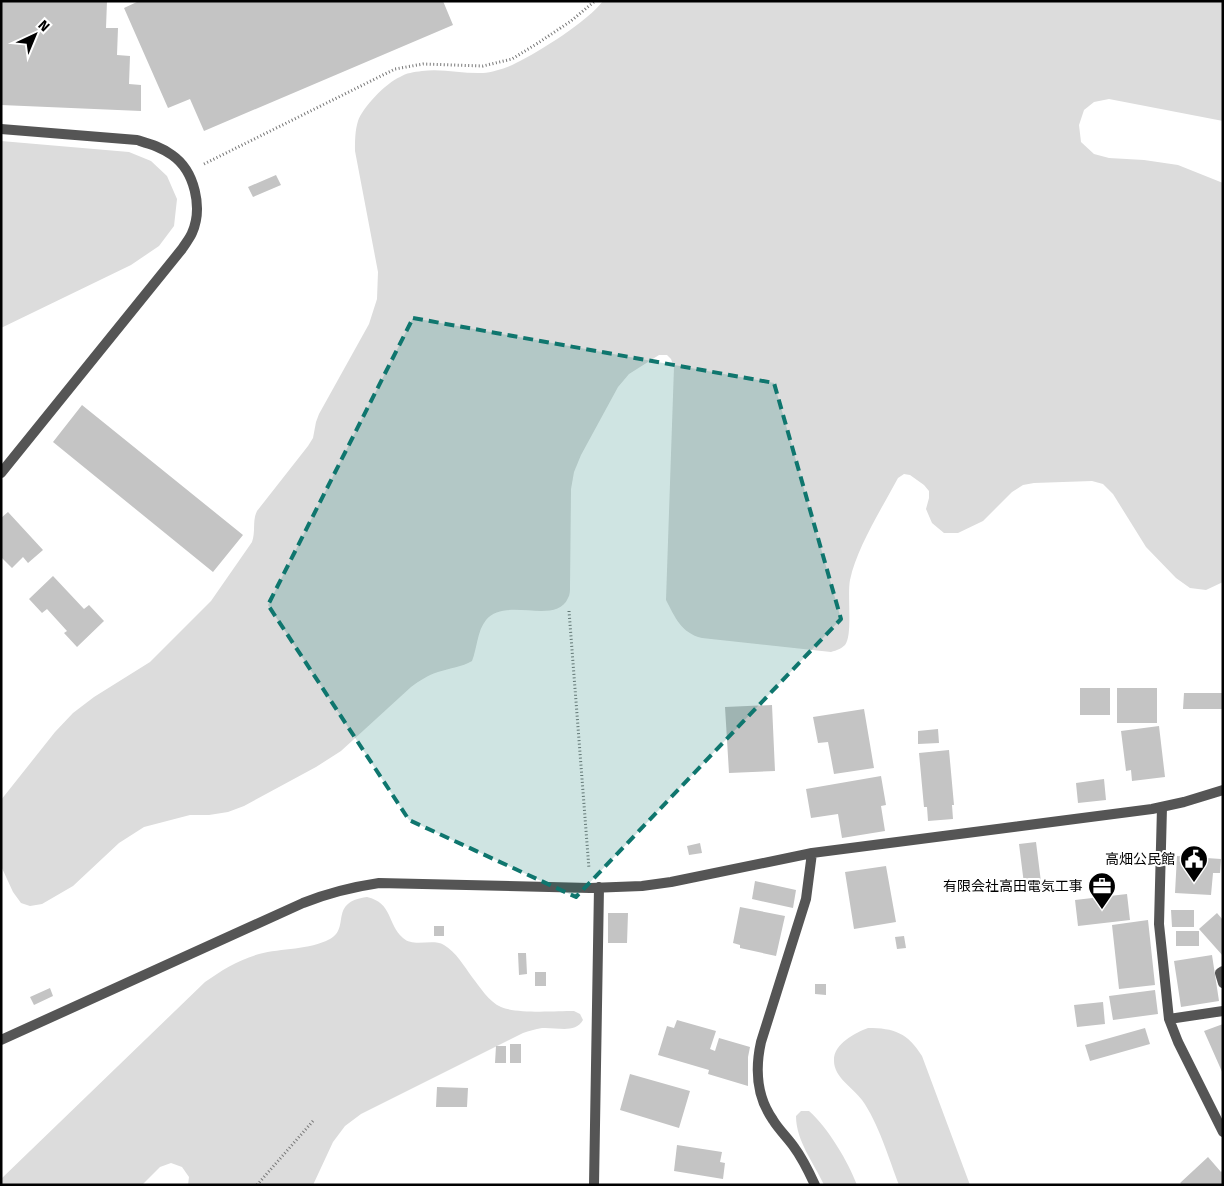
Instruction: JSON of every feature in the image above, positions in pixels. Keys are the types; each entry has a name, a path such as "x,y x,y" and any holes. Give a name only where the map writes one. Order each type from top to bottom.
{"street":[{"path":"1,129 136,140 157,145 174,156 188,172 196,191 197,212 193,232 182,249 1,473"},
{"path":"1,1040 327,893 353,887 379,883 594,888 642,886 671,882 812,853 1162,807 1223,790"},
{"path":"1162,807 1159,924 1169,1019 1178,1042 1223,1132"},
{"path":"812,853 806,898 761,1042 757,1074 764,1106 772,1120 795,1149 815,1185"},
{"path":"594,888 594,1185"},
{"path":"1223,971 1220,973 1223,983"},
{"path":"1169,1019 1223,1011"}],"path":[{"path":"188,172 395,69 423,64 483,66 512,58 571,21 595,1"},
{"path":"569,611 594,888"},
{"path":"257,1185 313,1121"}],"highlighted area":[{"path":"413,318 774,383 841,619 576,897 409,820 268,605"}],"shaded area":[{"path":"603,1 1223,1 1223,121 1109,99 1094,102 1084,110 1079,125 1081,142 1094,154 1109,158 1144,160 1178,165 1223,183 1223,582 1206,590 1190,588 1176,578 1146,547 1113,494 1103,484 1092,481 1023,485 1012,492 983,521 958,533 944,533 932,523 926,509 929,491 910,475 904,474 898,478 864,541 853,567 849,587 849,633 845,645 831,652 695,636 680,624 666,600 674,367 667,355 659,355 629,374 618,387 581,455 574,472 571,489 570,591 569,597 562,606 553,610 506,610 495,613 483,624 472,661 427,676 411,687 341,751 316,767 244,806 228,812 190,815 144,827 119,843 73,886 42,904 30,906 21,903 13,892 1,866 1,800 55,732 73,713 94,697 150,662 211,601 252,542 257,511 313,438 319,414 369,324 377,299 378,272 355,151 355,136 361,115 388,84 407,74 437,70 483,73 500,70 512,65 562,35 586,18"},
{"path":"1,141 129,152 151,161 167,176 177,199 174,226 159,246 131,265 1,328"},
{"path":"367,897 375,900 386,909 394,927 407,941 439,943 452,951 485,994 497,1005 516,1011 574,1011 580,1014 583,1020 575,1027 565,1029 542,1028 523,1033 361,1114 345,1126 333,1142 313,1185 188,1185 189,1177 182,1167 171,1163 160,1167 142,1185 1,1185 1,1179 205,982 230,966 251,956 304,947 330,939 336,934 348,904"},
{"path":"868,1028 885,1029 900,1033 917,1048 922,1056 970,1185 899,1185 883,1141 868,1109 840,1077 835,1067 835,1055 841,1044 851,1036"},
{"path":"801,1111 809,1111 823,1126 843,1156 857,1185 824,1185 806,1152 799,1134 796,1116"}],"building":[{"path":"1,1 107,1 106,28 118,28 117,55 130,56 129,84 141,85 141,111 1,105"},
{"path":"139,1 443,1 453,25 204,131 190,99 168,108 124,8"},
{"path":"276,175 281,185 253,197 248,187"},
{"path":"82,405 243,535 213,572 53,442"},
{"path":"8,512 43,550 28,563 23,557 12,568 1,557 1,518"},
{"path":"53,576 84,609 89,605 104,621 77,647 64,633 67,631 47,609 42,613 29,599"},
{"path":"1080,688 1110,688 1110,715 1080,715"},
{"path":"1117,688 1157,688 1157,723 1117,723"},
{"path":"1184,693 1223,693 1223,709 1183,709"},
{"path":"772,705 775,771 729,773 725,707"},
{"path":"864,709 874,768 834,774 828,742 818,743 813,717"},
{"path":"1159,726 1165,777 1132,781 1131,770 1126,771 1121,731"},
{"path":"938,729 939,743 918,744 918,731"},
{"path":"949,750 954,805 952,805 953,819 928,821 927,807 924,807 919,753"},
{"path":"881,776 886,805 881,806 885,831 842,838 838,814 811,818 806,789"},
{"path":"1104,779 1106,800 1078,803 1076,783"},
{"path":"1036,842 1042,890 1025,892 1019,844"},
{"path":"700,843 702,853 689,855 687,846"},
{"name":"高畑公民館","path":"1177,856 1221,859 1220,873 1213,873 1211,895 1175,893"},
{"path":"886,866 896,922 854,929 845,872"},
{"path":"755,881 796,890 793,908 752,899"},
{"path":"1127,894 1130,920 1078,926 1075,900"},
{"path":"740,907 785,916 776,956 740,948 740,945 733,943"},
{"path":"1171,910 1194,910 1194,927 1172,927"},
{"path":"608,913 628,913 627,943 608,943"},
{"path":"1217,913 1223,920 1223,956 1199,929"},
{"path":"1148,920 1155,985 1119,989 1112,925"},
{"path":"434,926 444,926 444,936 434,936"},
{"path":"1176,931 1199,931 1199,946 1176,946"},
{"path":"904,936 906,948 897,949 895,937"},
{"path":"518,953 526,953 527,974 519,975"},
{"path":"1212,955 1219,1001 1181,1007 1174,961"},
{"path":"535,972 546,972 546,986 535,986"},
{"path":"815,984 826,984 826,995 815,994"},
{"path":"50,988 53,996 34,1005 30,997"},
{"path":"1155,990 1158,1014 1113,1020 1109,996"},
{"path":"1103,1002 1105,1024 1077,1027 1074,1005"},
{"path":"677,1020 716,1031 710,1049 715,1051 719,1038 750,1047 748,1086 708,1074 709,1070 658,1055 667,1026 674,1028"},
{"path":"1223,1024 1223,1074 1204,1031"},
{"path":"1145,1028 1150,1044 1090,1061 1085,1045"},
{"path":"510,1044 521,1044 521,1063 510,1063"},
{"path":"496,1046 506,1046 506,1063 495,1063"},
{"path":"630,1074 690,1091 679,1128 620,1110"},
{"path":"437,1087 468,1088 467,1107 436,1107"},
{"path":"677,1145 722,1152 720,1162 725,1163 723,1179 674,1171"},
{"path":"1208,1157 1221,1172 1223,1170 1223,1185 1182,1185 1180,1183"}],"place":[{"name":"高畑公民館","path":"1194,883"},
{"name":"有限会社高田電気工事","path":"1102,910"}]}
